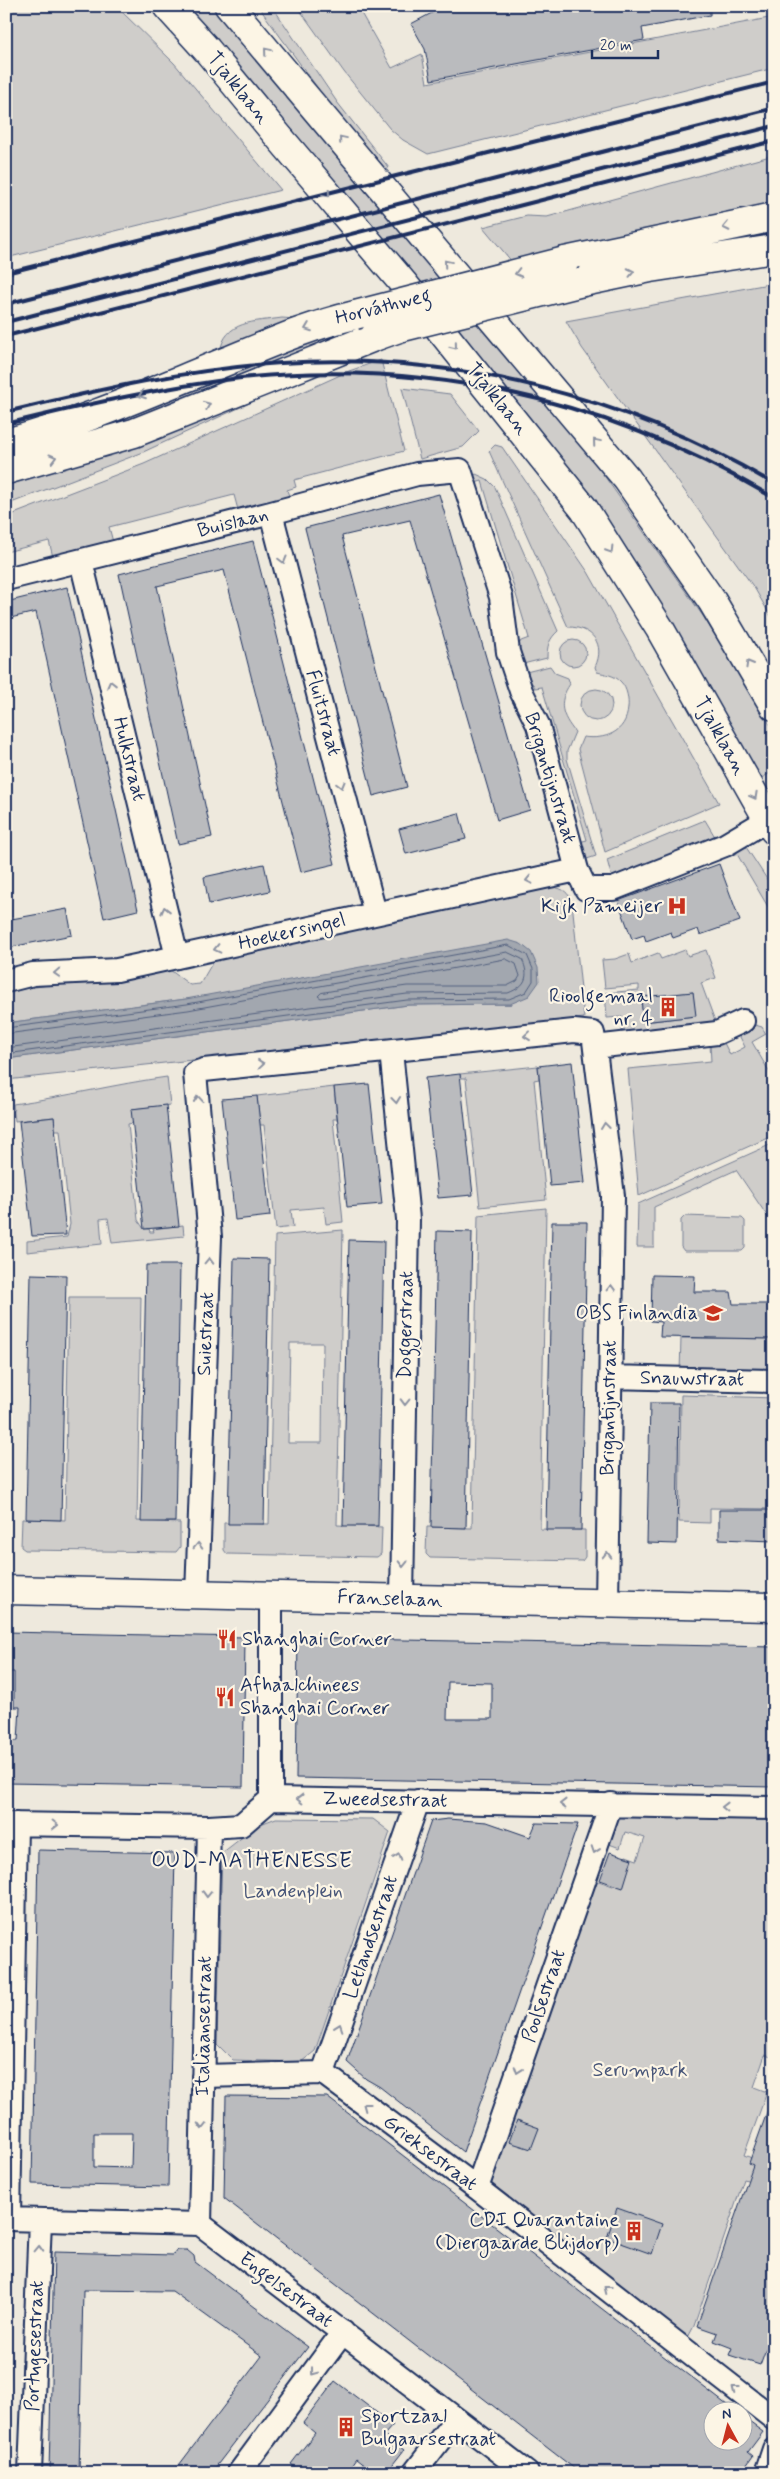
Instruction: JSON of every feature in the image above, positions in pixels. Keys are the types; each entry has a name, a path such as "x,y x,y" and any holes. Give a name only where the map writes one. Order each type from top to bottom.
{"main road":[{"name":"Tjalklaan","path":"167,6 207,50 272,130 403,283 584,509 660,629 771,822"},
{"path":"235,10 627,479 712,601 774,706"},
{"name":"Horváthweg","path":"6,443 96,413 315,325 566,261 774,217"},
{"name":"Horváthweg","path":"6,470 134,433 399,328 583,282 650,268 774,249"},
{"name":"Franselaan","path":"6,1590 774,1607"}],"street":[{"name":"Brigantijnstraat","path":"460,470 500,597 508,652 520,691 538,725 577,870 586,889 613,889 726,845 771,822"},
{"name":"Buislaan","path":"6,579 271,513 417,474 460,470"},
{"name":"Fluitstraat","path":"271,513 375,913"},
{"name":"Hulkstraat","path":"81,561 177,958"},
{"name":"Hoekersingel","path":"6,981 33,974 117,970 577,870"},
{"path":"391,1052 574,1031 594,1040 717,1033 743,1021"},
{"name":"Brigantijnstraat","path":"594,1040 613,1196 607,1604"},
{"name":"Suiestraat","path":"197,1595 210,1237 195,1073 204,1070 391,1052"},
{"name":"Doggerstraat","path":"391,1052 408,1219 402,1600"},
{"name":"Snauwstraat","path":"610,1377 774,1381"},
{"path":"200,2224 8,2219 11,1824 209,1827 241,1825 271,1798 271,1596"},
{"name":"Zweedsestraat","path":"271,1798 774,1808"},
{"name":"Letlandsestraat","path":"323,2073 418,1801"},
{"name":"Poolsestraat","path":"477,2188 611,1804"},
{"name":"Italiaansestraat","path":"200,2224 209,1827"},
{"path":"202,2076 323,2073"},
{"name":"Grieksestraat","path":"323,2073 477,2188 774,2419"},
{"name":"Portugesestraat","path":"30,2473 40,2220"},
{"name":"Engelsestraat","path":"200,2224 527,2473"},
{"path":"239,2473 343,2332"},
{"path":"414,2473 456,2419"},
{"path":"766,2473 774,2449"}],"green space":[{"path":"6,6 116,6 174,63 281,190 6,258"},
{"path":"187,6 216,6 591,457 703,616 774,731 774,771 758,780 574,476 515,399 227,51"},
{"path":"258,6 272,6 337,102 389,168 384,172 330,105"},
{"path":"297,6 357,6 392,68 422,54 427,83 774,17 774,68 428,154 403,140 390,129 344,72"},
{"path":"774,155 774,208 513,263 483,227 527,216 547,217"},
{"path":"774,283 774,622 755,589 582,348 566,321"},
{"path":"379,317 382,326 130,426 6,451"},
{"path":"282,318 296,319 220,353 223,342 234,328 252,322"},
{"path":"399,337 400,343 330,366 141,453 6,505 6,479"},
{"path":"381,360 404,451 294,480 296,487 287,490 289,496 238,510 234,495 109,527 113,542 53,557 49,541 6,552 6,517 144,464 349,371"},
{"path":"402,388 450,394 479,431 463,447 420,459"},
{"path":"495,445 502,447 588,572 719,803 605,852 578,749 583,737 606,736 619,729 626,717 627,694 625,687 619,680 610,675 597,672 595,667 599,651 595,638 584,630 568,627 489,451"},
{"path":"476,474 487,479 495,487 558,631 549,643 547,658 519,665 515,651 521,641 529,638 482,481 475,483 473,476"},
{"path":"573,640 582,644 586,653 582,662 573,666 564,662 560,653 564,644"},
{"path":"550,666 555,673 568,678 570,684 562,703 564,715 575,732 567,751 567,759 596,856 584,860 579,842 587,840 542,687 535,688 533,684 523,680 522,673"},
{"path":"596,689 608,693 612,705 608,717 596,721 584,717 580,705 584,693"},
{"path":"705,820 717,840 612,878 607,860"},
{"path":"744,844 774,890 774,917 734,849"},
{"path":"553,887 565,892 572,902 584,1018 6,1080 6,1059 408,1005 511,1004 186,999 6,1023 6,992 9,991 55,984 111,982 170,970 190,985 200,984 214,960"},
{"path":"685,950 688,956 706,950 716,978 701,983 715,1021 706,1024 622,1033 622,1017 607,1018 605,993 639,990 639,985 605,988 602,960 615,959 629,954 632,963 658,953 661,959","holes":["693,992 695,1016 644,1022 641,998"]},
{"path":"755,1025 762,1027 766,1034 752,1042 774,1080 774,1135 639,1196 628,1069 711,1061 710,1044 723,1041 730,1055 745,1047 738,1033"},
{"path":"538,1066 539,1079 534,1080 546,1200 480,1207 466,1078 461,1078 460,1074"},
{"path":"167,1077 170,1105 132,1109 133,1123 128,1124 138,1220 144,1229 149,1229 150,1232 154,1232 153,1229 183,1225 184,1236 112,1243 108,1218 100,1219 102,1244 27,1252 27,1241 67,1237 70,1224 60,1130 55,1130 54,1117 15,1121 13,1104"},
{"path":"334,1087 337,1119 333,1119 343,1222 326,1224 324,1207 291,1210 293,1227 276,1229 264,1125 260,1125 257,1096"},
{"path":"774,1143 774,1226 736,1170 654,1207 654,1247 637,1247 638,1204"},
{"path":"546,1208 540,1529 585,1530 585,1557 582,1561 430,1558 426,1554 427,1527 472,1528 478,1215"},
{"path":"685,1216 742,1218 745,1221 745,1248 742,1251 684,1251 681,1247 681,1220"},
{"path":"343,1230 337,1525 382,1527 381,1554 377,1557 227,1554 224,1550 224,1523 269,1524 275,1236","holes":["290,1343 323,1343 322,1443 288,1443"]},
{"path":"69,1297 141,1297 137,1521 180,1523 180,1547 176,1552 25,1550 21,1547 22,1519 65,1520"},
{"path":"681,1338 774,1339 774,1375 680,1373"},
{"path":"681,1395 774,1398 774,1509 710,1508 710,1523 679,1522"},
{"name":"Serumpark","path":"612,1810 774,1813 774,2058 765,2055 754,2087 767,2092 744,2155 765,2163 758,2184 744,2179 694,2326 685,2343 476,2185 587,1877 613,1886 626,1856 637,1860 645,1838 625,1832 620,1848 601,1841"},
{"name":"Landenplein","path":"276,1818 373,1819 390,1832 315,2051 301,2062 233,2060 217,2044 222,1853 258,1825"}],"water":[{"path":"508,940 521,944 531,952 538,968 539,982 529,996 510,1004 408,1005 6,1059 6,1023 186,999"}],"building":[{"path":"445,6 710,6 710,15 642,28 644,40 431,80 425,49 411,24"},
{"path":"439,494 530,810 497,820 410,520 342,536 407,787 373,796 305,528"},
{"path":"253,541 335,864 301,872 224,570 157,586 212,837 178,844 119,574"},
{"path":"67,587 138,910 104,918 36,612 6,619 6,602"},
{"path":"459,813 466,839 406,854 399,829"},
{"path":"264,864 270,891 209,904 204,877"},
{"name":"Kijk Pameijer","path":"719,864 740,921 700,935 698,929 673,938 671,932 646,941 644,935 632,939 618,901"},
{"path":"67,909 72,935 11,947 6,920"},
{"name":"Rioolgemaal nr. 4","path":"693,992 696,1016 643,1022 641,997"},
{"path":"572,1062 585,1183 550,1186 538,1066"},
{"path":"460,1074 473,1195 438,1198 425,1078"},
{"path":"369,1084 382,1204 347,1207 334,1087"},
{"path":"257,1096 270,1216 235,1220 222,1099"},
{"path":"166,1105 179,1226 144,1229 131,1109"},
{"path":"54,1117 66,1235 32,1236 19,1121"},
{"path":"552,1222 587,1222 581,1530 546,1530"},
{"path":"437,1231 472,1232 466,1528 431,1527"},
{"path":"349,1240 384,1241 378,1526 343,1526"},
{"path":"234,1258 269,1259 264,1524 228,1524"},
{"path":"146,1265 180,1265 175,1522 141,1522"},
{"path":"31,1274 66,1275 61,1520 26,1519"},
{"name":"OBS Finlandia","path":"652,1275 695,1276 694,1292 731,1292 733,1304 774,1304 774,1339 660,1337 661,1322 651,1321"},
{"path":"650,1403 679,1403 677,1544 647,1543"},
{"path":"719,1510 774,1510 774,1541 719,1539"},
{"path":"6,1632 245,1637 243,1787 6,1783 6,1741 18,1741 20,1707 14,1707 14,1672 6,1672"},
{"path":"298,1638 774,1647 774,1689 769,1689 768,1725 771,1725 771,1751 774,1751 774,1787 296,1778","holes":["448,1682 492,1683 492,1719 447,1719"]},
{"path":"448,1819 487,1822 530,1837 536,1823 578,1824 463,2152 380,2087 366,2079 347,2062 431,1821"},
{"path":"38,1850 175,1853 168,2187 32,2184","holes":["94,2133 132,2133 131,2168 94,2167"]},
{"path":"610,1852 632,1859 623,1888 600,1880"},
{"path":"226,2096 327,2097 723,2402 702,2402 702,2452 748,2452 753,2456 741,2473 580,2473 224,2198"},
{"path":"771,2101 774,2102 774,2327 760,2365 729,2355 732,2348 714,2341 717,2333 697,2326 753,2165 749,2163"},
{"path":"517,2120 539,2128 531,2149 509,2142"},
{"name":"CDI Quarantaine (Diergaarde Blijdorp)","path":"617,2208 662,2224 652,2254 607,2238"},
{"path":"177,2250 187,2250 194,2256 195,2262 308,2347 211,2473 173,2473 262,2356 172,2291 83,2290 79,2473 49,2473 54,2252 173,2255"},
{"name":"Sportzaal Bulgaarsestraat","path":"335,2381 393,2425 384,2435 404,2450 386,2473 374,2473 356,2459 346,2473 302,2473 291,2464 315,2433 303,2423"},
{"path":"752,2424 763,2432 752,2447"}],"railway":[{"path":"6,273 774,82"},
{"path":"6,304 774,108"},
{"path":"6,322 774,126"},
{"path":"6,336 774,141"},
{"path":"6,412 177,375 246,366 346,361 410,365 474,373 537,386 599,404 659,426 717,453 774,484"},
{"path":"6,424 123,397 241,378 312,373 382,375 450,382 518,394 584,412 648,436 712,464 774,498"}],"place":[{"name":"Kijk Pameijer","path":"677,906"},
{"name":"Rioolgemaal nr. 4","path":"668,1007"},
{"name":"OBS Finlandia","path":"713,1313"},
{"name":"Shanghai Corner","path":"227,1639"},
{"name":"Afhaalchinees Shanghai Corner","path":"225,1697"},
{"name":"CDI Quarantaine (Diergaarde Blijdorp)","path":"634,2231"},
{"name":"Sportzaal Bulgaarsestraat","path":"346,2427"}],"district":[{"name":"OUD-MATHENESSE","path":"252,1861"}]}
